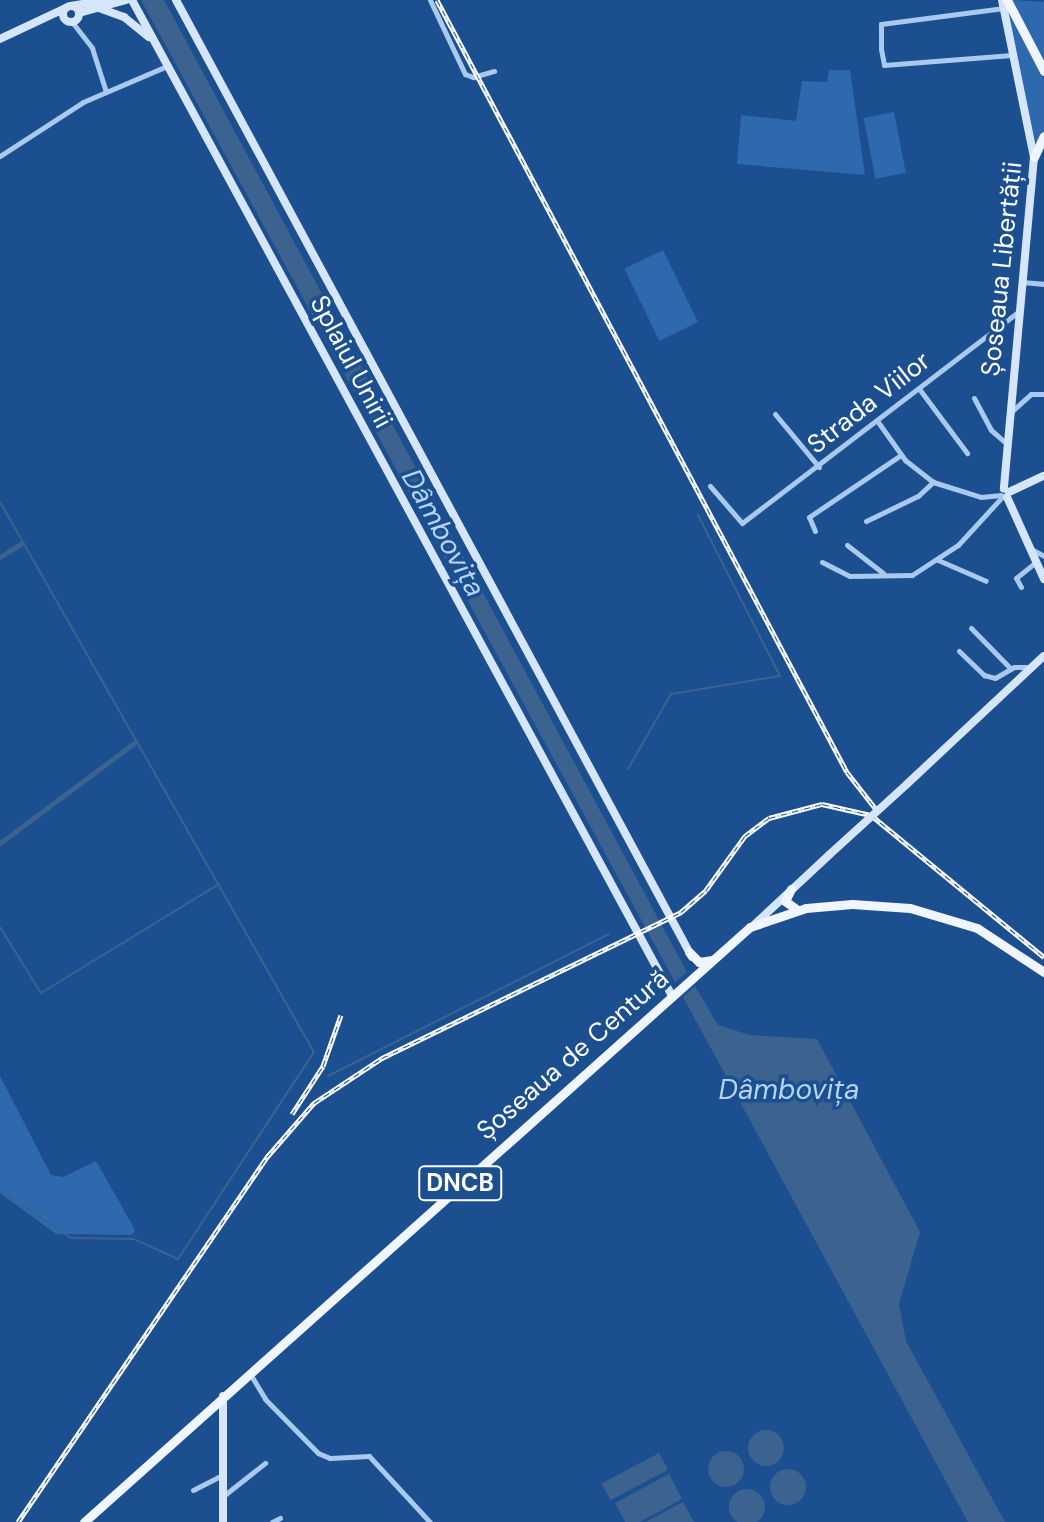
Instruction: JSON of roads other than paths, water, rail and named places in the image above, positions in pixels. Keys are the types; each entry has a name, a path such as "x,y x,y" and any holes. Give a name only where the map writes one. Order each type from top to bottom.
{"main road":[{"path":"0,39 68,5 106,0"},
{"path":"37,19 68,20 79,13 126,0"},
{"name":"Splaiul Unirii","path":"132,0 676,993"},
{"name":"Splaiul Unirii","path":"176,0 689,952 696,976"},
{"path":"1004,3 1044,71"},
{"name":"Șoseaua Libertății","path":"1004,3 1034,157 1005,442 1005,494 1030,549 1040,559 1044,579"},
{"path":"68,5 79,13"},
{"path":"68,5 68,20"},
{"path":"99,8 130,21 157,46"},
{"path":"1034,157 1044,136"},
{"path":"1005,494 1044,476"},
{"path":"754,925 1044,656"},
{"path":"788,892 788,906 796,909"},
{"path":"771,917 788,892"},
{"name":"Șoseaua de Centură","path":"84,1522 754,925 796,909 877,904 933,913 990,934 1044,972"},
{"path":"689,952 701,963 714,959"},
{"path":"223,1396 223,1522"}],"street":[{"path":"430,0 463,71 473,77 494,71"},
{"path":"1004,3 879,25 882,58 884,65 1013,55"},
{"path":"68,20 92,48 106,92"},
{"path":"0,156 106,92 167,66"},
{"path":"1022,282 1044,284"},
{"name":"Strada Viilor","path":"710,486 742,523 920,390 1018,312"},
{"path":"920,390 967,453"},
{"path":"1008,415 1031,394 1044,394"},
{"path":"974,398 991,430 1005,442"},
{"path":"775,414 819,467"},
{"path":"878,422 901,455 933,482 981,497 1005,494"},
{"path":"815,531 809,517 901,455"},
{"path":"866,521 918,496 933,482"},
{"path":"822,562 850,576 883,573 909,576 938,560 1005,494"},
{"path":"847,545 883,573"},
{"path":"1021,587 1016,578 1040,559"},
{"path":"938,560 986,581"},
{"path":"971,628 1010,668"},
{"path":"959,651 984,675 999,678 1010,668 1032,667"},
{"path":"249,1372 265,1399 318,1453 326,1458 370,1457 405,1501 430,1522"},
{"path":"222,1497 265,1463"},
{"path":"193,1490 222,1475"},
{"path":"272,1522 280,1518"}],"water":[{"path":"141,0 164,0 687,972 675,982"},
{"name":"Dâmbovița","path":"695,986 718,1025 749,1035 817,1039 920,1232 899,1304 906,1341 1005,1522 968,1522 683,997"},
{"path":"766,1430 779,1435 784,1448 779,1461 766,1466 753,1461 748,1448 753,1435"},
{"path":"726,1451 739,1456 744,1469 739,1482 726,1487 713,1482 708,1469 713,1456"},
{"path":"659,1453 668,1470 611,1500 602,1484"},
{"path":"788,1469 801,1474 806,1487 801,1500 788,1505 775,1500 770,1487 775,1474"},
{"path":"669,1474 682,1499 640,1522 625,1522 615,1503"},
{"path":"747,1489 759,1495 765,1507 759,1519 747,1525 735,1519 729,1507 735,1495"},
{"path":"683,1502 694,1522 645,1522"}],"waterway":[{"path":"0,502 314,1052 178,1259 134,1239 71,1238 0,1191"},
{"path":"628,769 671,694 780,676 698,515"},
{"path":"0,557 22,543"},
{"path":"0,843 134,743"},
{"path":"0,927 41,993 219,884"},
{"path":"328,1076 609,934"}],"railway":[{"path":"437,0 847,772 879,813"},
{"path":"18,1522 267,1157 314,1103 382,1058 681,912 706,890 745,836 769,818 822,804 871,815 1044,957"},
{"path":"292,1114 323,1066 341,1015"}]}
